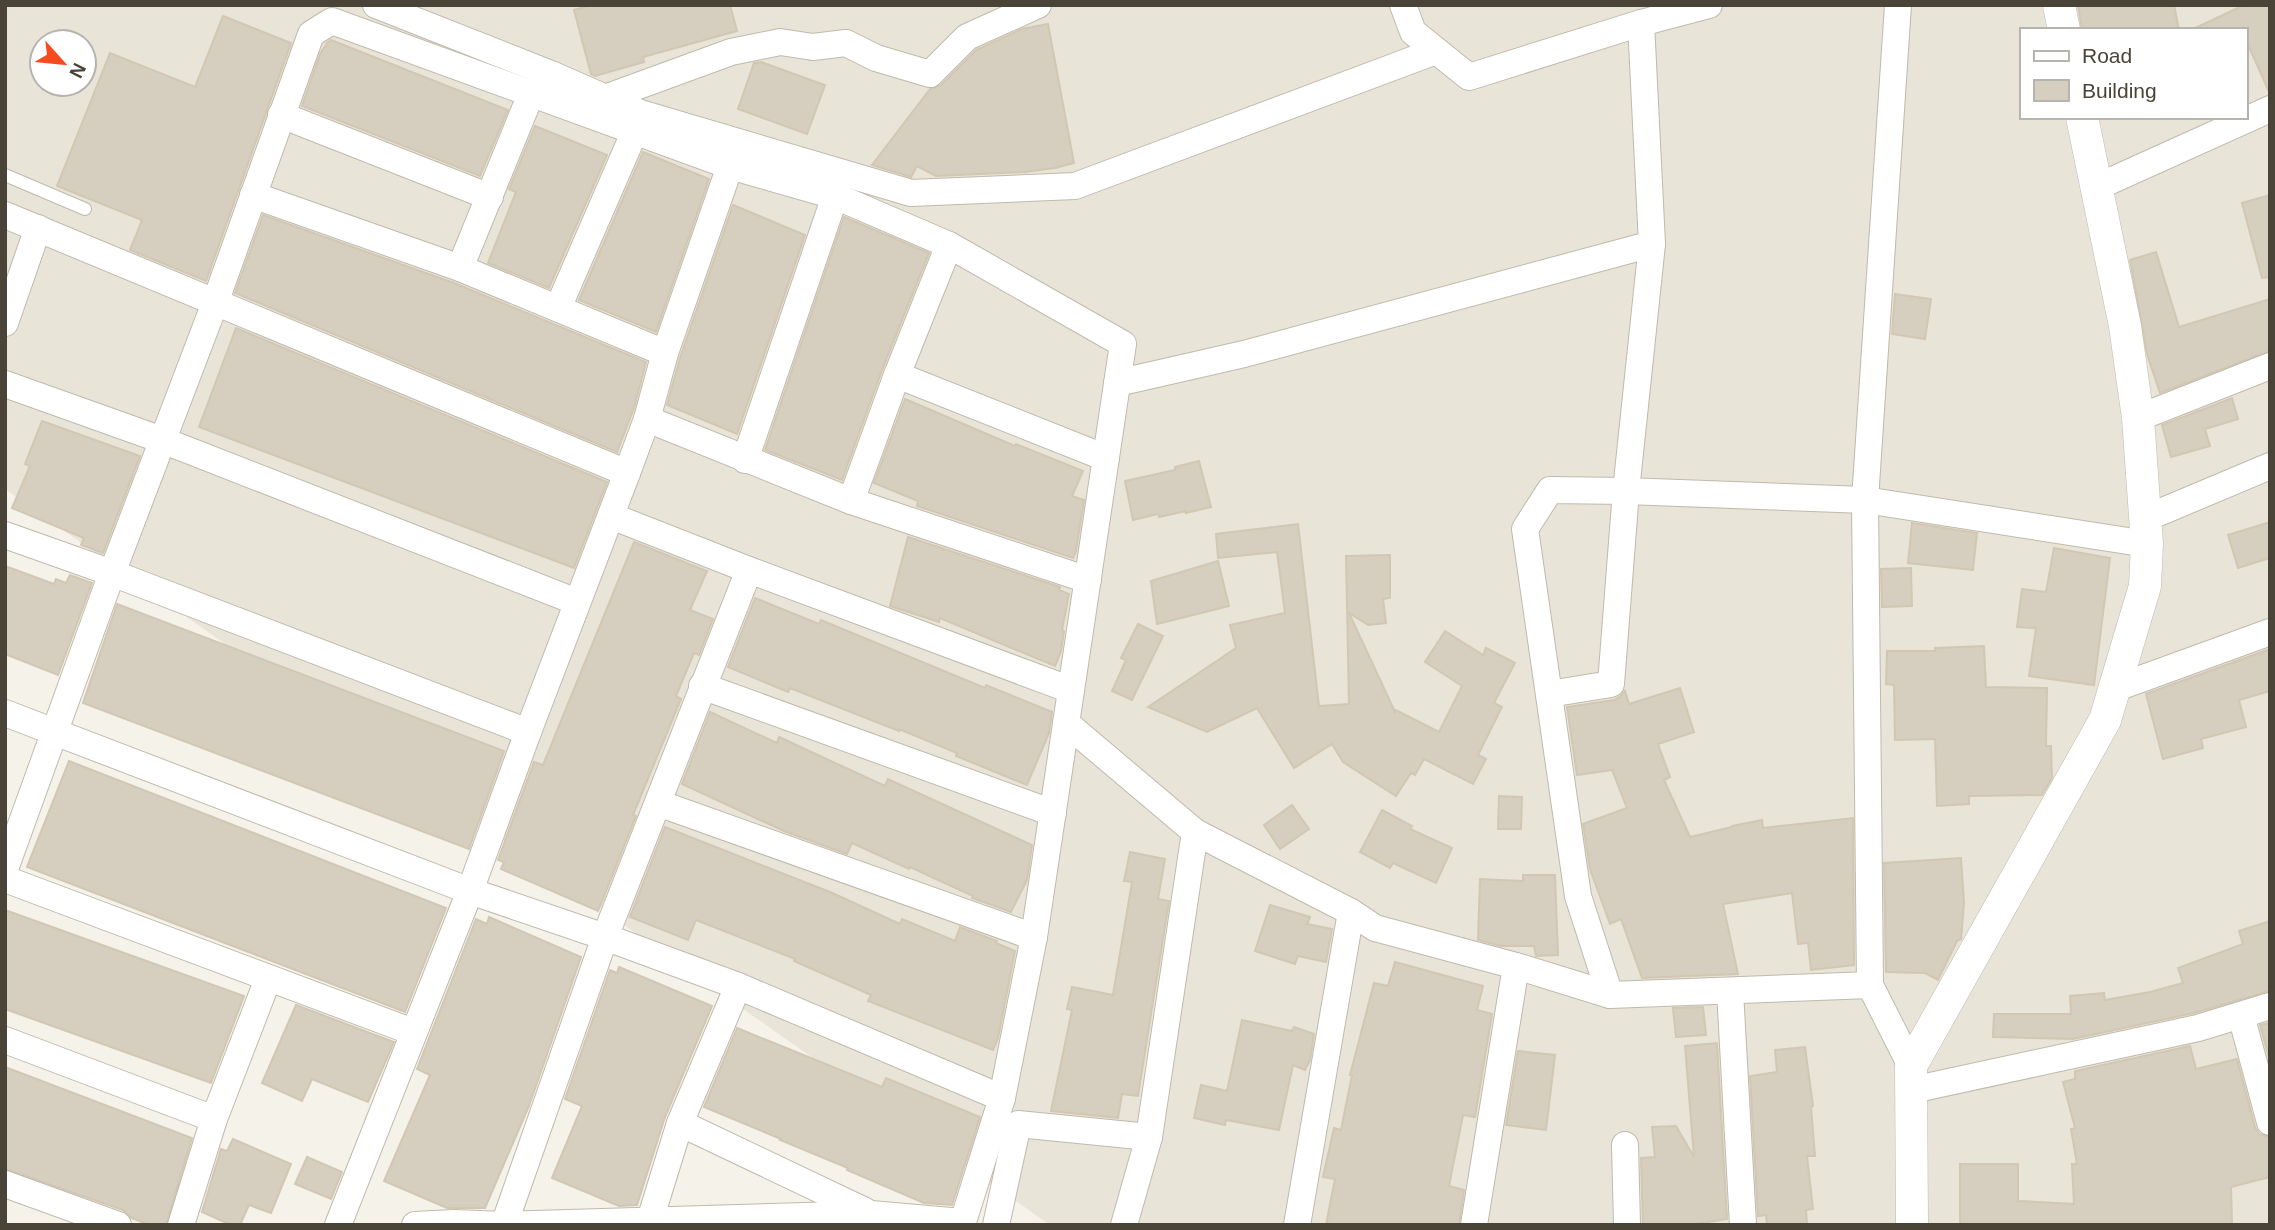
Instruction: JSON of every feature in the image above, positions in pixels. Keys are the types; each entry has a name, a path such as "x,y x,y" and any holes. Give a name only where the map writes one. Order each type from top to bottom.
{"street":[{"path":"376,5 551,74 640,113 911,194 1075,186 1436,51"},
{"path":"606,98 732,52 780,42 813,47 846,43 876,58 930,74 967,37 1038,5"},
{"path":"1403,5 1413,32 1469,77 1641,23 1709,5"},
{"path":"1898,5 1865,500 1870,985 1912,1078 1912,1225"},
{"path":"2059,5 2064,28"},
{"path":"5,869 112,573 215,303 311,34 332,21 634,133 730,166 835,196 949,245 1123,344 1034,937 1002,1098 962,1224 872,1219 415,1225"},
{"path":"1549,694 1611,684 1626,491 1652,244 1641,23"},
{"path":"460,268 531,94"},
{"path":"2097,187 2270,109"},
{"path":"281,115 490,197"},
{"path":"1912,1078 2105,720 2145,586 2146,531 2138,418 2125,326 2082,119"},
{"path":"558,308 634,133"},
{"path":"338,1225 470,891 647,419 665,353 730,166"},
{"path":"253,195 460,268 665,353"},
{"path":"746,460 835,196"},
{"path":"5,215 627,473"},
{"path":"5,323 38,228"},
{"path":"1117,383 1244,354 1652,244"},
{"path":"851,502 897,375 949,245"},
{"path":"2138,418 2270,366"},
{"path":"897,375 1106,458"},
{"path":"5,384 162,440 577,602"},
{"path":"647,419 851,502 1088,580"},
{"path":"1610,995 1578,896 1525,530 1550,490 1865,500 2146,531 2270,466"},
{"path":"611,516 1071,690"},
{"path":"5,535 112,573 528,732"},
{"path":"504,1225 605,937 749,570"},
{"path":"2116,688 2270,632"},
{"path":"702,686 1053,813"},
{"path":"5,713 470,891 738,986 1002,1098"},
{"path":"1066,723 1195,832 1351,912 1375,928 1516,966 1610,995 1870,985"},
{"path":"658,803 1034,937"},
{"path":"1124,1225 1149,1137 1195,832"},
{"path":"5,879 413,1032"},
{"path":"1297,1225 1351,912"},
{"path":"1474,1225 1516,966"},
{"path":"181,1225 214,1119 268,979"},
{"path":"650,1220 680,1123 738,986"},
{"path":"1730,991 1743,1225"},
{"path":"1912,1078 2199,1028 2270,1006"},
{"path":"2241,1015 2270,1122"},
{"path":"5,1040 214,1119"},
{"path":"680,1123 872,1219"},
{"path":"996,1225 1018,1124 1149,1137"},
{"path":"1625,1145 1627,1225"},
{"path":"5,1184 118,1225"}],"lane":[{"path":"5,175 85,209"}],"shaded area":[{"path":"5,5 2270,5 2270,1225 1050,1225 5,489"}],"building":[{"path":"592,5 730,5 737,31 643,57 644,62 595,76 591,74 574,10"},
{"path":"2078,5 2174,5 2179,28 2082,28"},
{"path":"2244,5 2270,5 2270,94 2247,42 2247,28 2195,28"},
{"path":"223,16 291,43 206,281 130,250 142,220 57,186 92,98 98,98 98,83 110,53 195,87"},
{"path":"1048,24 1074,163 1025,172 936,176 917,166 911,177 872,165 930,89 941,85 976,50 1022,29"},
{"path":"331,40 508,110 480,176 302,106 320,54"},
{"path":"761,62 825,85 807,134 738,109 754,63"},
{"path":"535,126 607,155 549,288 488,263 516,192 509,189"},
{"path":"643,152 709,179 656,332 579,300"},
{"path":"2270,195 2270,277 2262,278 2242,203"},
{"path":"733,205 805,235 737,434 667,405 680,358"},
{"path":"263,215 454,283 646,362 634,408 617,452 235,293"},
{"path":"844,217 929,253 842,480 765,450"},
{"path":"2156,252 2179,327 2270,299 2270,351 2160,393 2147,354 2130,260"},
{"path":"1895,294 1931,299 1925,339 1892,334"},
{"path":"236,328 607,482 574,568 199,427"},
{"path":"2232,398 2238,419 2205,429 2210,446 2171,457 2162,425"},
{"path":"905,399 1015,446 1016,444 1083,471 1072,496 1084,500 1073,558 917,506 918,501 874,483"},
{"path":"42,421 140,456 103,553 81,545 84,538 12,508 30,466 25,464"},
{"path":"1199,461 1211,507 1133,520 1125,481 1175,470 1175,467"},
{"path":"2270,522 2270,558 2238,568 2228,535"},
{"path":"1912,523 1977,533 1973,570 1908,563"},
{"path":"1298,524 1319,706 1349,704 1346,556 1390,555 1390,598 1383,599 1386,623 1368,625 1349,613 1395,712 1396,710 1439,732 1462,686 1425,662 1445,631 1483,655 1486,648 1515,663 1494,703 1502,707 1478,755 1486,759 1473,784 1424,759 1415,775 1411,773 1396,796 1343,762 1332,744 1294,768 1257,708 1207,732 1148,707 1236,648 1230,625 1285,613 1277,552 1218,558 1216,534"},
{"path":"908,537 1060,587 1059,590 1069,594 1061,651 1055,666 940,618 939,622 890,606"},
{"path":"634,542 707,571 690,610 713,619 699,655 694,653 676,696 681,699 633,815 636,816 598,911 501,869 504,862 498,860 534,762 543,765"},
{"path":"2054,548 2110,558 2094,685 2029,676 2036,628 2017,627 2022,589 2046,592"},
{"path":"1218,561 1229,606 1157,624 1151,581"},
{"path":"5,566 54,584 56,579 66,583 70,575 92,583 58,675 5,654"},
{"path":"1911,568 1912,606 1882,607 1881,569"},
{"path":"755,598 819,624 821,620 985,688 986,685 1052,712 1049,733 1027,785 899,729 790,688 788,692 728,667"},
{"path":"117,604 504,751 469,849 83,703"},
{"path":"1138,624 1163,636 1132,700 1112,691 1126,660 1121,658"},
{"path":"1984,646 1986,687 2047,688 2046,746 2051,746 2052,778 2042,795 1969,796 1969,804 1937,806 1935,739 1895,740 1894,685 1886,684 1887,651 1935,651 1935,648"},
{"path":"2270,649 2270,691 2239,700 2246,727 2201,739 2203,748 2163,759 2146,694"},
{"path":"1680,688 1694,732 1658,744 1670,777 1664,780 1690,837 1762,820 1763,828 1853,818 1854,965 1811,970 1808,943 1798,944 1792,893 1723,904 1738,974 1642,978 1621,919 1610,924 1590,869 1583,824 1627,808 1612,770 1577,775 1567,707 1614,700 1625,691 1629,704"},
{"path":"710,712 777,743 779,737 885,786 888,779 1032,845 1027,880 1011,912 972,898 973,896 910,867 909,869 852,843 847,854 784,831 682,784"},
{"path":"69,761 446,908 405,1012 27,867"},
{"path":"1499,796 1522,797 1521,829 1498,829"},
{"path":"1292,805 1309,829 1280,849 1264,825"},
{"path":"1382,810 1412,826 1410,829 1452,848 1436,883 1393,863 1390,868 1360,852"},
{"path":"665,827 830,892 900,924 902,919 955,941 960,927 1015,951 998,1038 993,1050 868,1001 871,995 794,961 795,959 696,920 688,940 630,917"},
{"path":"1130,852 1165,859 1158,899 1169,901 1138,1096 1122,1094 1118,1118 1051,1111 1072,1010 1067,1009 1072,987 1113,995 1132,882 1124,881"},
{"path":"1961,858 1964,903 1961,939 1957,941 1938,980 1925,973 1886,972 1884,863"},
{"path":"1523,875 1555,875 1558,955 1536,956 1534,946 1501,946 1478,940 1480,879 1523,881"},
{"path":"1270,905 1310,917 1307,924 1332,929 1326,962 1298,956 1295,964 1255,951"},
{"path":"5,910 244,996 211,1083 5,1009"},
{"path":"489,917 581,957 529,1106 485,1208 447,1208 384,1181 430,1075 417,1069 476,919 487,924"},
{"path":"2270,921 2270,991 2194,1013 2073,1039 1993,1037 1994,1014 2071,1014 2070,996 2104,993 2105,1000 2183,983 2178,968 2243,944 2239,931"},
{"path":"1395,962 1483,986 1477,1010 1492,1014 1475,1117 1463,1115 1449,1186 1464,1190 1459,1225 1326,1225 1335,1179 1323,1177 1334,1128 1341,1130 1350,1075 1374,983 1388,986"},
{"path":"619,967 712,1006 665,1117 637,1205 619,1206 552,1178 582,1106 565,1099 610,970 617,973"},
{"path":"296,1005 394,1042 368,1102 312,1079 302,1101 262,1083"},
{"path":"1703,1007 1706,1035 1676,1037 1673,1008"},
{"path":"1242,1020 1292,1031 1294,1027 1314,1034 1310,1060 1305,1070 1293,1065 1279,1130 1226,1120 1225,1125 1194,1118 1201,1085 1227,1091"},
{"path":"2270,1023 2270,1061 2260,1025"},
{"path":"737,1028 882,1087 886,1078 980,1117 952,1205 924,1203 704,1107"},
{"path":"1717,1043 1727,1219 1690,1225 1643,1225 1641,1158 1655,1157 1652,1127 1676,1126 1694,1157 1685,1046"},
{"path":"2190,1046 2196,1069 2237,1059 2255,1127 2259,1134 2270,1137 2270,1177 2231,1187 2232,1225 1960,1225 1960,1164 2018,1164 2018,1201 2074,1204 2072,1164 2077,1164 2071,1129 2075,1128 2063,1082 2075,1079 2075,1071"},
{"path":"1805,1047 1813,1106 1815,1156 1807,1156 1813,1209 1806,1210 1807,1225 1767,1225 1766,1215 1758,1216 1750,1076 1777,1072 1775,1050"},
{"path":"1518,1051 1555,1055 1546,1130 1506,1125"},
{"path":"5,1067 192,1138 166,1225 150,1225 131,1218 123,1210 5,1169"},
{"path":"233,1139 291,1164 271,1213 249,1205 240,1225 231,1225 202,1212 221,1149 227,1151"},
{"path":"307,1157 342,1172 331,1199 295,1184"}]}
